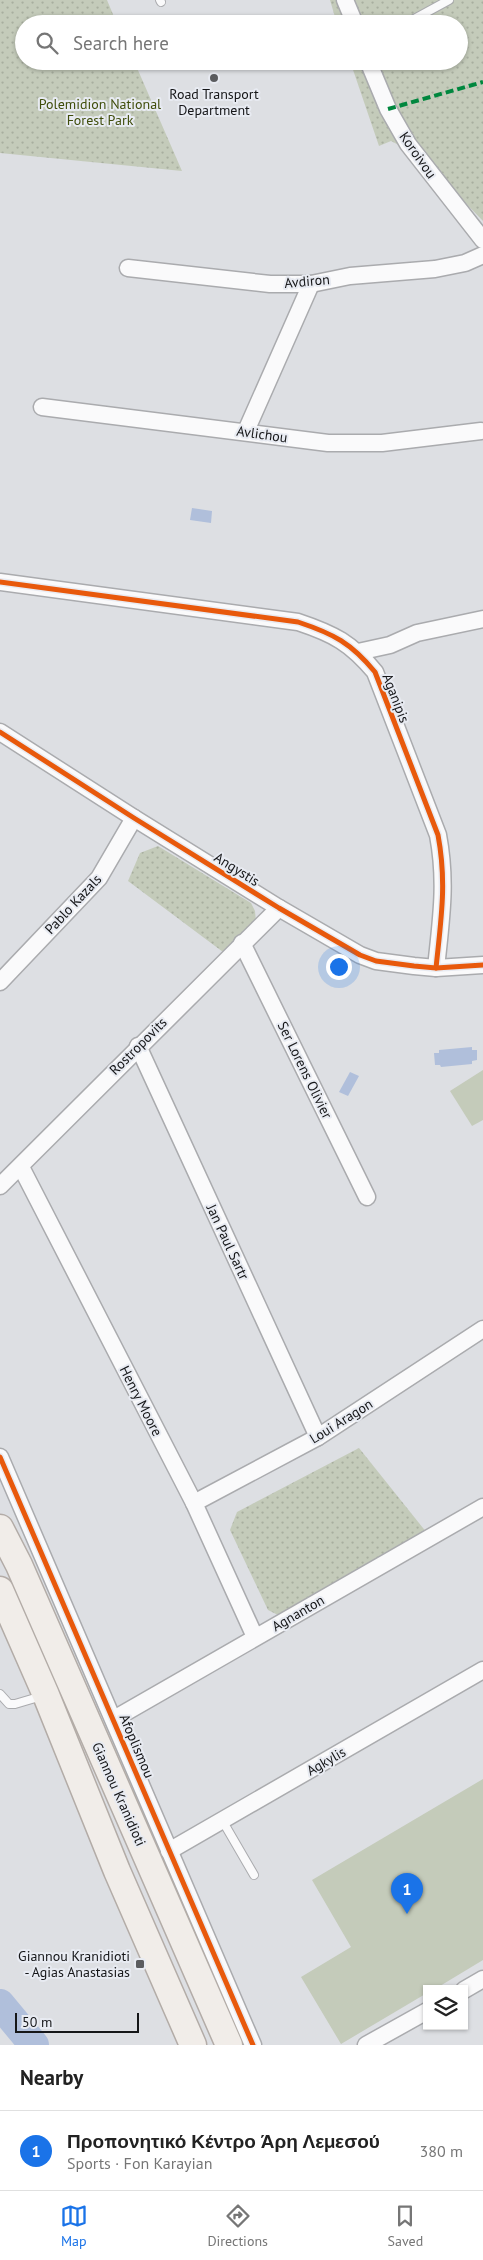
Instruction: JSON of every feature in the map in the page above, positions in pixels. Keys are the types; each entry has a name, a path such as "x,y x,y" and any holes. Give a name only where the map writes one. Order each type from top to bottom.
{"main road":[{"name":"Giannou Kranidioti","path":"4,1536 19,1565 229,2045"},
{"name":"Giannou Kranidioti","path":"1,1593 46,1694 117,1871 193,2045"}],"street":[{"path":"345,0 351,15"},
{"name":"Koroivou","path":"372,70 388,109 408,144 483,240"},
{"name":"Avdiron","path":"128,268 270,284 311,284 350,276 435,269 465,263 483,256"},
{"path":"246,431 311,284"},
{"name":"Avlichou","path":"42,407 246,431 328,443 382,442 482,431"},
{"name":"Aganipis","path":"0,582 298,622 325,631 341,639 358,652 375,672 438,835 443,862 444,896 436,968"},
{"path":"358,652 390,645 417,633 483,619"},
{"name":"Angystis","path":"0,732 279,908 360,955 396,964 436,968 483,965"},
{"name":"Pablo Kazals","path":"0,982 99,878 134,818"},
{"name":"Rostropovits","path":"0,1186 138,1046 279,908"},
{"name":"Ser Lorens Olivier","path":"242,943 367,1197"},
{"name":"Jan Paul Sartr","path":"138,1046 318,1437"},
{"name":"Henry Moore","path":"20,1167 194,1503 255,1637"},
{"name":"Loui Aragon","path":"194,1503 318,1437 483,1329"},
{"name":"Afoplismou","path":"0,1457 253,2045"},
{"name":"Agnanton","path":"114,1719 483,1507"},
{"name":"Agkylis","path":"169,1850 483,1670"},
{"path":"468,1988 483,1979"},
{"path":"366,2045 423,2013"}],"lane":[{"path":"422,15 449,0"},
{"path":"0,1694 9,1704 15,1704 46,1694"},
{"path":"222,1820 254,1875"}],"green space":[{"name":"Polemidion National Forest Park","path":"0,0 107,0 113,15 15,15 15,70 138,70 182,171 0,153"},
{"path":"330,0 483,0 483,221 420,156 391,141 379,146 353,70 468,70 468,15 334,15"},
{"path":"158,846 251,903 255,911 256,922 223,952 128,881 140,853"},
{"path":"483,1070 483,1120 472,1126 450,1091"},
{"path":"359,1448 427,1533 284,1618 268,1610 230,1530 237,1512"},
{"path":"483,1779 483,1960 442,1985 423,1985 423,1995 341,2044 301,1977 351,1947 312,1880"}],"water":[{"path":"192,508 212,511 211,523 190,520"},
{"path":"472,1047 472,1050 477,1050 477,1060 472,1061 472,1064 441,1067 440,1065 435,1065 434,1053 439,1053 439,1050"},
{"path":"350,1072 359,1076 348,1096 339,1092"}],"waterway":[{"path":"0,2004 34,2045"}],"marked path":[{"path":"388,109 483,82"}],"cycle path":[{"path":"0,582 298,622 332,635 358,654 375,672 438,835 443,885 436,968"},
{"path":"0,732 279,908 360,955 376,961 436,968 483,965"},
{"path":"0,1457 253,2045"}],"place":[{"name":"Road Transport Department","path":"214,78"},
{"name":"Προπονητικό Κέντρο Άρη Λεμεσού","path":"407,1914"},
{"name":"Giannou Kranidioti - Agias Anastasias","path":"140,1964"}]}
